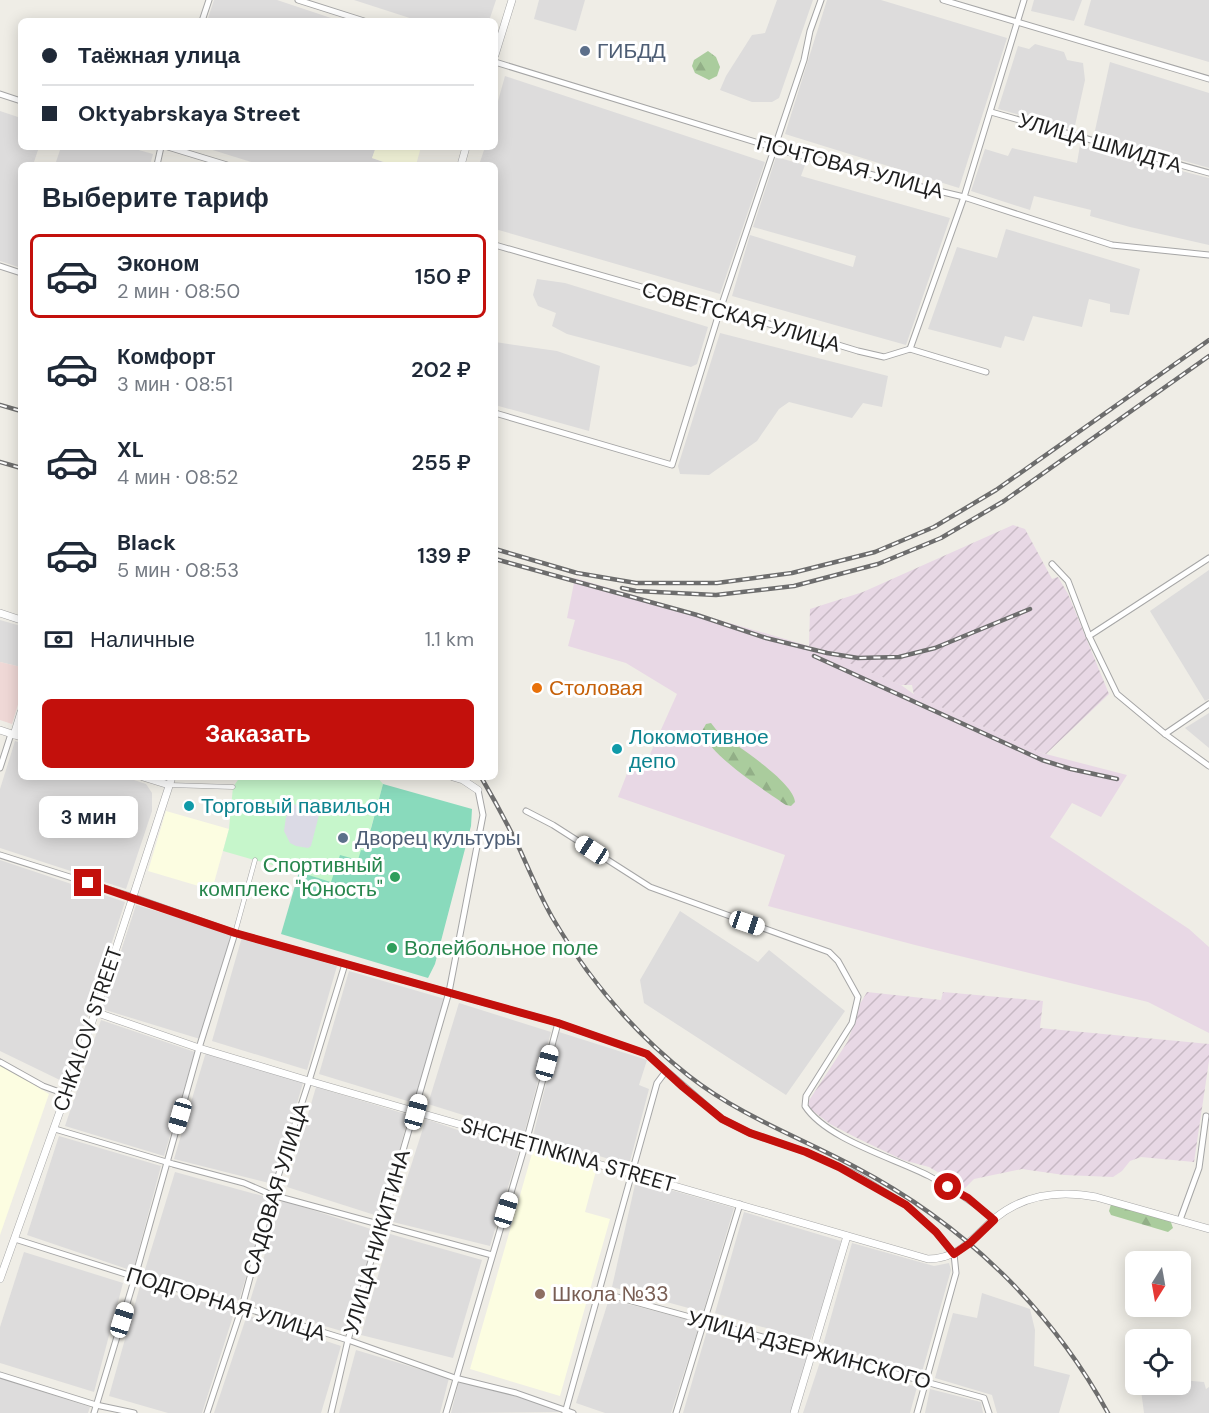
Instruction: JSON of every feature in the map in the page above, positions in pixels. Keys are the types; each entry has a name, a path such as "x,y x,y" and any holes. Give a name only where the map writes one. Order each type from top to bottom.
{"street":[{"path":"203,18 209,0"},
{"path":"298,0 355,18"},
{"path":"498,45 512,0"},
{"path":"498,414 672,465 720,310 804,60 810,32 821,0"},
{"path":"944,0 1209,79"},
{"name":"УЛИЦА ШМИДТА","path":"910,349 964,197 1024,0"},
{"name":"ПОЧТОВАЯ УЛИЦА","path":"498,63 774,148 964,197 1112,245 1209,255"},
{"path":"0,94 18,100"},
{"name":"УЛИЦА ШМИДТА","path":"991,112 1209,173"},
{"path":"178,150 217,162"},
{"name":"СОВЕТСКАЯ УЛИЦА","path":"498,247 858,351 885,357 910,349"},
{"path":"0,266 18,272"},
{"path":"910,349 986,372"},
{"path":"1089,636 1209,558"},
{"path":"1052,564 1068,581 1089,636 1117,694 1165,734 1209,766"},
{"path":"0,613 18,619"},
{"path":"1165,734 1209,704"},
{"path":"0,730 15,735 0,768"},
{"path":"153,780 169,785 233,787"},
{"name":"CHKALOV STREET","path":"0,1279 95,1012 171,780"},
{"path":"463,780 478,790"},
{"name":"УЛИЦА НИКИТИНА","path":"331,1413 348,1340 449,992 483,815 478,790"},
{"path":"526,811 553,825 650,887 829,952 838,961 858,997 852,1023 807,1096 805,1106 810,1115 858,1145 929,1176 968,1198 994,1220"},
{"path":"0,855 133,897 235,933 558,1023 647,1054 722,1119 737,1127 806,1152 855,1174 885,1191 922,1219 954,1254 956,1273 917,1413"},
{"path":"94,1413 255,860"},
{"name":"САДОВАЯ УЛИЦА","path":"207,1413 242,1306 272,1195 345,964"},
{"name":"SHCHETINKINA STREET","path":"95,1012 200,1048 309,1081 928,1259 942,1259 954,1254 970,1243 994,1220 1032,1197 1060,1193 1096,1197 1209,1229"},
{"path":"446,1413 526,1142 558,1023"},
{"path":"0,1062 64,1094"},
{"path":"566,1412 657,1083 666,1071"},
{"path":"1180,1220 1199,1168 1206,1116"},
{"path":"55,1128 244,1183 272,1195 492,1255"},
{"path":"676,1413 740,1204"},
{"path":"794,1413 847,1236"},
{"name":"ПОДГОРНАЯ УЛИЦА","path":"15,1239 135,1277 242,1306 455,1378 516,1393 573,1413"},
{"name":"УЛИЦА ДЗЕРЖИНСКОГО","path":"599,1292 984,1398 989,1413"},
{"path":"0,1375 96,1405 134,1413"}],"shaded area":[{"path":"214,0 277,0 331,18 208,18"},
{"path":"354,0 496,0 490,18 410,18"},
{"path":"539,0 585,0 576,31 534,19"},
{"path":"777,0 813,0 779,98 772,102 752,102 720,90 726,76 752,35 765,33"},
{"path":"827,0 881,0 1007,38 959,188 785,134"},
{"path":"1034,0 1082,0 1074,21 1031,11"},
{"path":"1091,0 1209,0 1209,62 1084,25"},
{"path":"1035,44 1064,52 1067,60 1083,63 1085,80 1074,130 998,109 1018,46 1029,49"},
{"path":"1110,62 1209,93 1209,168 1094,135"},
{"path":"505,76 765,162 720,294 498,230 498,162 480,162 484,150 498,150 498,101"},
{"path":"0,111 18,117 18,150 38,150 34,162 18,162 18,267 0,261"},
{"path":"1080,145 1209,178 1209,245 1090,216 1091,210 1034,196 1030,210 971,191 985,149 1008,156 1012,148 1077,163"},
{"path":"60,150 139,150 153,154 151,162 56,162"},
{"path":"213,150 375,150 372,158 383,162 251,162"},
{"path":"375,150 420,150 417,162 384,162 372,158"},
{"path":"776,157 805,165 801,176 950,218 906,345 732,296 750,235 853,267 856,256 753,227"},
{"path":"1006,229 1140,269 1129,315 1110,312 1110,304 1089,299 1082,327 1033,316 1024,341 1005,336 1001,348 928,329 957,247 997,258"},
{"path":"537,279 565,283 708,327 697,364 691,367 567,334 552,326 556,313 538,306 533,295"},
{"path":"720,333 888,376 882,407 863,403 852,418 789,402 779,409 757,441 709,475 680,474 678,466"},
{"path":"498,342 557,351 600,366 589,431 498,406"},
{"path":"1013,525 1025,529 1052,579 1058,577 1068,594 1109,694 1046,754 914,695 912,685 901,685 840,660 827,651 809,646 810,609 863,592"},
{"path":"1209,570 1209,699 1205,701 1150,611"},
{"path":"575,578 809,646 901,685 915,695 1038,752 1127,775 1101,817 1072,803 1050,837 1189,929 1209,947 1209,1033 1148,1002 915,945 768,906 785,855 618,797 628,771 642,772 677,694 626,663 568,646 575,620 567,618"},
{"path":"0,620 18,625 18,666 0,662"},
{"path":"0,662 18,666 18,705 12,724 0,720"},
{"path":"1209,713 1209,748 1185,728"},
{"path":"15,741 18,742 18,780 134,780 146,784 152,793 152,811 126,889 0,848 0,789"},
{"path":"293,804 320,811 311,846 308,848 290,843 284,831 286,817"},
{"path":"166,811 229,829 212,890 148,871"},
{"path":"0,860 125,902 66,1083 0,1051"},
{"path":"136,905 233,934 200,1039 102,1009"},
{"path":"680,911 758,962 769,950 845,1011 786,1095 644,1003 640,980"},
{"path":"242,937 337,966 307,1070 212,1041"},
{"path":"349,971 445,999 414,1103 319,1074"},
{"path":"867,992 941,1000 943,992 1043,1001 1040,1028 1209,1044 1209,1061 1194,1162 1141,1157 1130,1161 1113,1177 1064,1175 1022,1169 974,1179 965,1188 929,1167 903,1160 830,1124 809,1108 808,1102 848,1041 860,1004"},
{"path":"459,1003 551,1032 524,1134 428,1104"},
{"path":"101,1020 195,1052 164,1156 65,1126"},
{"path":"559,1032 647,1060 639,1085 649,1089 629,1165 533,1136"},
{"path":"206,1052 303,1083 273,1184 174,1159"},
{"path":"0,1064 49,1094 0,1235"},
{"path":"316,1087 409,1115 381,1217 287,1187"},
{"path":"426,1119 519,1151 490,1246 393,1222"},
{"path":"59,1136 161,1166 133,1271 27,1235"},
{"name":"Школа №33","path":"533,1150 597,1167 585,1212 610,1219 560,1396 470,1369"},
{"path":"175,1172 270,1198 239,1300 144,1273"},
{"path":"636,1180 734,1208 703,1312 612,1287"},
{"path":"282,1200 377,1231 345,1332 249,1304"},
{"path":"744,1212 841,1241 824,1302 810,1341 715,1313"},
{"path":"390,1234 482,1260 453,1358 361,1335"},
{"path":"852,1243 934,1266 949,1263 951,1270 922,1372 917,1373 823,1345"},
{"path":"24,1252 123,1283 94,1392 0,1363 0,1327"},
{"path":"140,1286 235,1310 202,1413 168,1413 109,1396"},
{"path":"982,1293 1030,1309 1035,1330 1034,1366 1070,1375 1059,1413 997,1413 992,1395 935,1378 953,1313 977,1318"},
{"path":"609,1299 700,1323 671,1413 605,1413 576,1403"},
{"path":"247,1315 341,1346 321,1413 214,1413"},
{"path":"709,1324 810,1354 792,1413 683,1413"},
{"path":"356,1350 449,1378 440,1413 339,1413"},
{"path":"821,1359 917,1387 910,1413 803,1413"},
{"path":"460,1377 520,1393 560,1412 451,1413"},
{"path":"0,1378 90,1407 88,1413 0,1413"},
{"path":"1191,1381 1204,1382 1206,1389 1209,1387 1209,1413 1144,1413 1142,1395 1191,1395"},
{"path":"930,1389 981,1402 983,1413 925,1413"}],"green space":[{"path":"708,51 716,57 720,67 717,76 709,80 695,73 692,66 694,60"},
{"path":"711,723 718,732 775,774 785,784 795,802 791,806 786,805 715,751 702,731 706,724"},
{"path":"238,780 380,780 383,784 369,835 373,837 369,852 332,882 223,851 229,829 233,787"},
{"name":"Спортивный комплекс \"Юность\"","path":"383,784 472,809 471,826 435,964 428,978 281,934 299,872 331,882 340,855 358,860 361,850 369,851 373,837 369,836"},
{"path":"1112,1201 1169,1217 1173,1228 1168,1232 1111,1215 1109,1211"}],"railway":[{"path":"498,550 577,573 636,583 717,583 792,573 875,552 934,527 996,490 1209,340"},
{"path":"622,588 636,591 716,595 794,586 878,564 941,538 1004,501 1209,356"},
{"path":"0,405 18,410"},
{"path":"0,462 18,467"},
{"path":"498,560 697,615 766,638 858,658 899,657 935,648 1030,609"},
{"path":"814,656 1042,760 1117,779"},
{"path":"483,780 511,831 552,917 580,961 631,1023 669,1059 708,1090 749,1114 894,1189 967,1241 1031,1303 1085,1374 1108,1413"}],"place":[{"name":"ГИБДД","path":"585,51"},
{"name":"Столовая","path":"537,688"},
{"name":"Локомотивное депо","path":"617,749"},
{"name":"Торговый павильон","path":"189,806"},
{"name":"Дворец культуры","path":"343,838"},
{"name":"Спортивный комплекс \"Юность\"","path":"395,877"},
{"name":"Волейбольное поле","path":"392,948"},
{"name":"Школа №33","path":"540,1294"}],"route":[{"path":"88,883 235,933 558,1023 647,1054 722,1119 750,1133 806,1152 855,1174 885,1191 922,1219 954,1254 970,1243 994,1220 968,1198 948,1187"}]}
